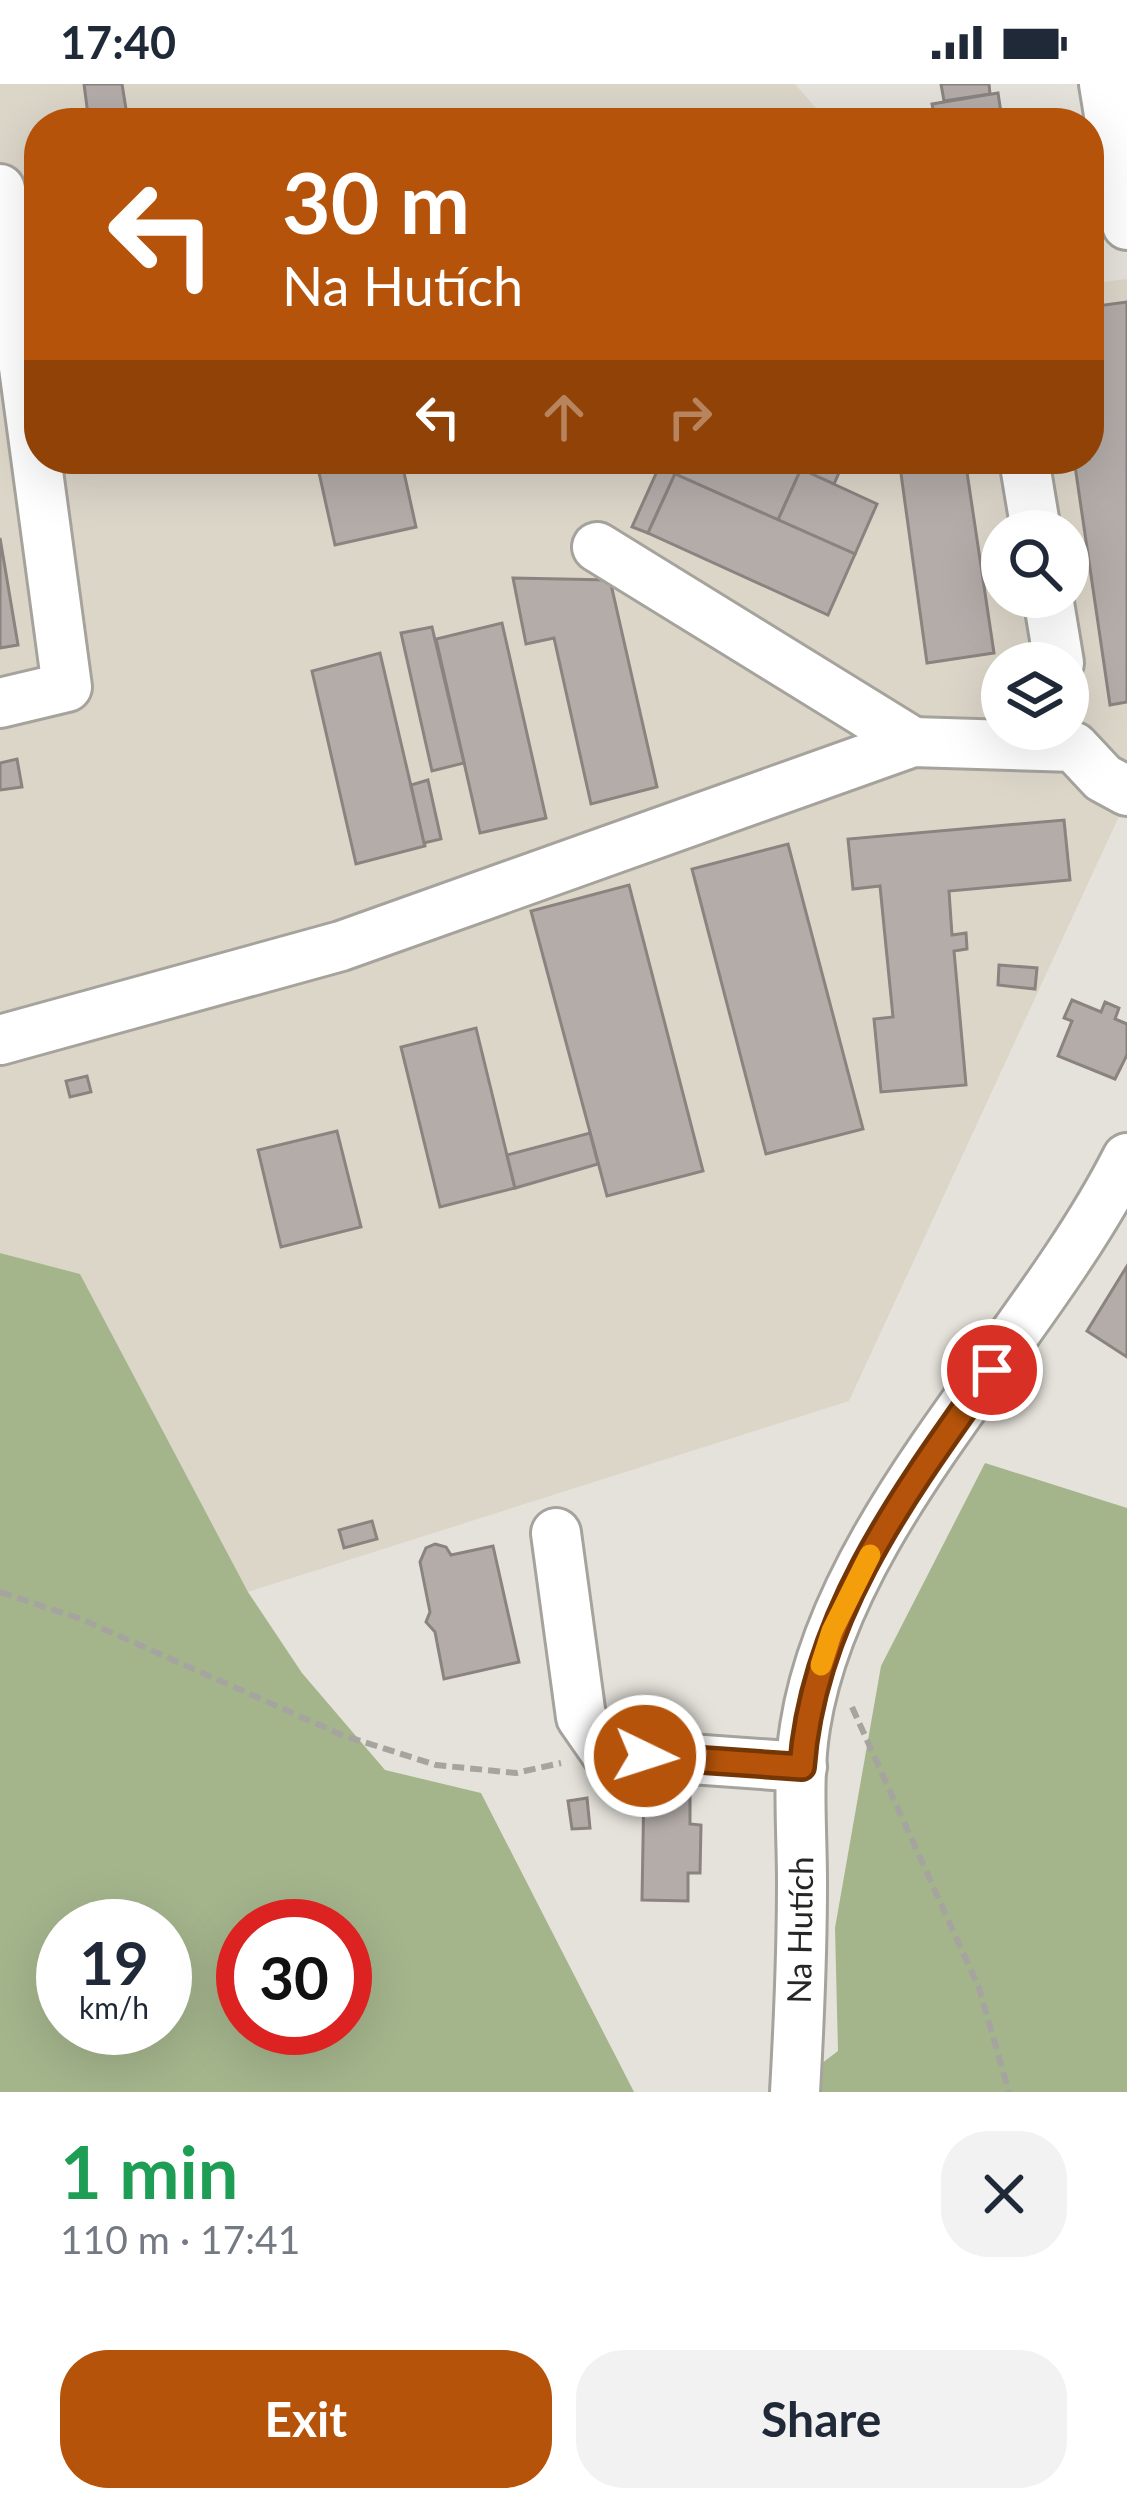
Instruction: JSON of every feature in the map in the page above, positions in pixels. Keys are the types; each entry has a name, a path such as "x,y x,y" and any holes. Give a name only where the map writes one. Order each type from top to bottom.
{"street":[{"path":"1104,84 1127,225"},
{"path":"0,189 24,367"},
{"path":"0,703 67,687 38,474"},
{"path":"1026,474 1032,510"},
{"path":"597,547 913,742"},
{"path":"0,1040 340,946 913,742 981,737"},
{"path":"1084,750 1103,778 1127,791"},
{"name":"Na Hutích","path":"795,2092 802,1767 814,1685 855,1581 913,1482 1067,1263 1127,1158"},
{"path":"556,1533 581,1717 606,1753 802,1767"}],"path":[{"path":"0,1592 80,1619 342,1735 436,1765 516,1773 606,1753"},
{"path":"814,1685 851,1706 979,1988 1009,2092"}],"shaded area":[{"path":"0,84 795,84 816,108 24,108 24,474 1104,474 1104,282 1127,279 1127,799 849,1401 248,1592 80,1274 0,1253"}],"green space":[{"path":"0,1253 80,1274 248,1592 302,1673 385,1770 481,1793 634,2092 0,2092"},
{"path":"985,1463 1127,1508 1127,2092 784,2092 838,2051 835,1928 881,1666"}],"building":[{"path":"84,84 122,84 126,108 87,108"},
{"path":"941,84 989,84 990,94 944,101"},
{"path":"998,93 1000,108 933,108 932,104"},
{"path":"1127,302 1127,702 1110,705 1089,561 1089,510 1081,510 1076,474 1104,474 1104,305"},
{"path":"319,474 404,474 416,527 335,545"},
{"path":"656,474 675,474 648,533 632,527"},
{"path":"675,474 799,474 778,520"},
{"path":"675,474 855,554 828,615 648,533"},
{"path":"799,474 812,474 877,504 855,554 778,520"},
{"path":"812,474 838,474 834,484"},
{"path":"901,474 967,474 981,566 981,618 989,618 992,642 981,642 981,655 927,663"},
{"path":"0,538 18,645 0,648"},
{"path":"513,578 610,580 657,787 591,804 554,638 526,644"},
{"path":"502,623 546,818 480,833 436,639"},
{"path":"432,627 464,763 432,771 401,633"},
{"path":"380,653 425,846 356,864 312,671"},
{"path":"17,759 22,787 0,790 0,763"},
{"path":"428,780 441,839 424,843 411,785"},
{"path":"1064,820 1070,880 949,891 952,935 966,933 967,949 954,951 966,1085 881,1092 874,1019 893,1017 880,886 853,889 848,839"},
{"path":"788,844 863,1129 766,1154 692,869"},
{"path":"629,885 703,1171 607,1196 531,911"},
{"path":"999,965 1037,968 1035,989 998,985"},
{"path":"1072,1000 1101,1012 1105,1002 1119,1008 1115,1019 1127,1024 1127,1055 1115,1079 1058,1056 1072,1021 1064,1018"},
{"path":"476,1028 515,1188 440,1207 401,1047"},
{"path":"87,1076 91,1092 70,1097 66,1081"},
{"path":"337,1131 361,1227 281,1247 258,1150"},
{"path":"590,1133 598,1164 515,1188 507,1155"},
{"path":"1127,1266 1127,1357 1087,1331"},
{"path":"372,1521 377,1539 344,1548 339,1530"},
{"path":"493,1546 519,1662 444,1679 435,1632 426,1622 430,1612 420,1562 426,1548 446,1547 451,1555"},
{"path":"644,1785 690,1785 690,1824 701,1825 700,1873 688,1873 688,1901 642,1900"},
{"path":"587,1798 590,1828 572,1829 568,1801"}],"slow traffic":[{"path":"821,1665 832,1631 870,1555"}],"route":[{"path":"645,1756 802,1767 814,1685 855,1581 913,1482 992,1370"}]}
